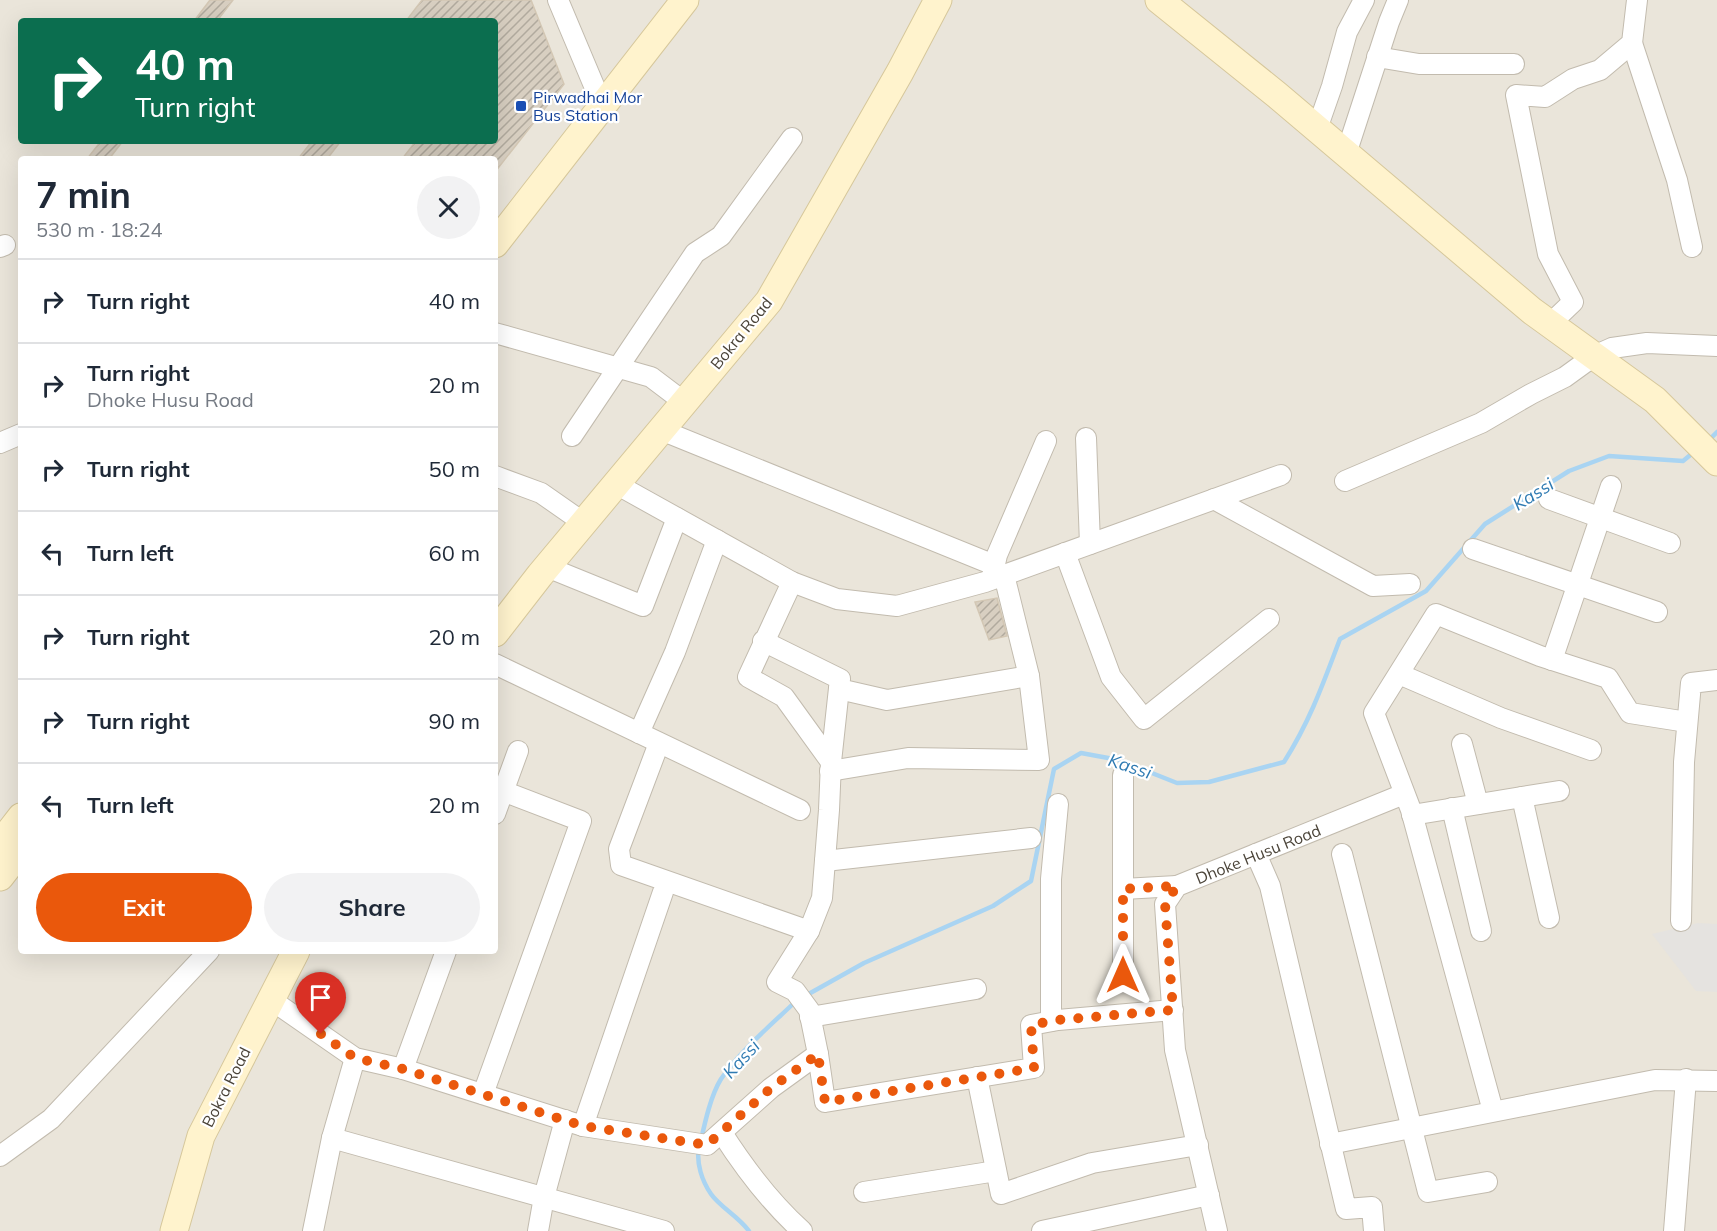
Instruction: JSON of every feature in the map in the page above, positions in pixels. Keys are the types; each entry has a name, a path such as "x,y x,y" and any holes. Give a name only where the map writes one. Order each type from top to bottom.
{"street":[{"path":"558,0 595,88"},
{"path":"498,211 664,0"},
{"path":"498,240 685,0"},
{"name":"Bokra Road","path":"498,629 547,567 769,301 900,72 938,0"},
{"path":"1159,0 1550,324 1655,400 1717,462"},
{"path":"1317,129 1347,32 1364,0"},
{"path":"1346,154 1398,0"},
{"path":"1637,0 1632,43 1677,180 1692,247"},
{"path":"1550,324 1574,302 1548,254 1516,95 1545,97 1573,80 1600,70 1632,43"},
{"path":"1377,57 1419,64 1514,63"},
{"path":"573,436 695,253 721,236 792,138"},
{"path":"498,334 651,377 684,402"},
{"path":"1345,481 1481,423 1531,393 1565,377 1594,356 1612,348 1647,343 1717,346"},
{"path":"661,430 997,573"},
{"path":"0,443 18,435"},
{"path":"1086,438 1090,544"},
{"path":"830,767 908,758 1039,760 1029,676 997,573 997,555 1046,441"},
{"path":"616,484 792,582 837,599 897,606 1065,553 1281,475"},
{"path":"498,477 541,493 584,523"},
{"path":"1552,660 1611,486"},
{"path":"1549,498 1670,543"},
{"path":"1214,499 1373,586 1410,584"},
{"path":"547,567 643,606 677,518"},
{"path":"639,733 675,652 717,540"},
{"path":"1473,549 1657,612"},
{"path":"1065,553 1112,677 1144,719 1269,619"},
{"path":"792,582 748,677 784,697 830,767"},
{"path":"1493,1111 1412,815 1374,713 1436,614 1552,660 1608,678 1630,713 1688,722"},
{"path":"763,641 840,679 830,767 822,898 809,931 777,982 795,991 809,1010 825,1102 1034,1068 1031,1025 1051,1021 1173,1010"},
{"path":"498,665 800,810"},
{"path":"1399,674 1502,718 1591,750"},
{"path":"839,689 886,700 1029,676"},
{"path":"1681,921 1684,762 1691,683 1717,680"},
{"path":"659,743 619,849 621,865 809,931"},
{"path":"1462,744 1478,804"},
{"path":"498,805 518,751"},
{"path":"1123,775 1123,975"},
{"path":"483,1094 581,821 503,791"},
{"path":"1412,815 1559,791"},
{"name":"Dhoke Husu Road","path":"1217,1231 1175,1050 1165,904 1177,886 1399,796"},
{"path":"1522,797 1549,918"},
{"path":"1051,1021 1051,879 1058,804"},
{"path":"1452,808 1481,931"},
{"path":"0,844 18,821"},
{"path":"825,861 1032,838"},
{"path":"0,877 18,854"},
{"path":"1256,854 1270,886 1346,1209 1372,1207 1374,1231"},
{"path":"1342,854 1428,1192 1487,1182"},
{"path":"1123,889 1177,886"},
{"path":"538,1231 544,1197 663,892"},
{"path":"0,1156 51,1119 206,954"},
{"name":"Bokra Road","path":"174,1231 201,1136 294,954"},
{"path":"403,1069 445,954"},
{"path":"810,1017 976,988"},
{"path":"270,999 355,1058 403,1069 574,1123 707,1145 771,1088 818,1054"},
{"path":"318,1230 332,1138 355,1058"},
{"path":"977,1077 1001,1194 1092,1162 1197,1145"},
{"path":"1674,1231 1686,1079"},
{"path":"1330,1144 1655,1080 1717,1081"},
{"path":"722,1133 743,1166 781,1212 802,1231"},
{"path":"332,1138 664,1231"},
{"path":"864,1192 996,1171"},
{"path":"1042,1231 1209,1195"}],"shaded area":[{"path":"0,0 1717,0 1717,1231 0,1231"},
{"path":"1698,923 1717,924 1717,992 1696,991 1652,934"}],"building":[{"path":"210,0 233,0 219,18 196,18"},
{"name":"Pirwadhai Mor Bus Station","path":"422,0 531,0 564,84 498,168 498,156 404,156 414,144 498,144 498,18 408,18"},
{"path":"99,144 121,144 111,156 89,156"},
{"path":"310,144 339,144 329,156 300,156"},
{"path":"997,598 1007,636 989,640 975,602"}],"waterway":[{"name":"Kassi","path":"1708,441 1717,432"},
{"name":"Kassi","path":"805,996 864,963 993,906 1031,881 1054,769 1081,753 1119,760 1177,783 1209,782 1284,762 1309,717 1340,639 1426,591 1485,524 1569,471 1609,456 1683,461 1694,452"},
{"name":"Kassi","path":"701,1140 711,1101 721,1079 747,1048 795,1002"},
{"name":"Kassi","path":"699,1148 699,1166 708,1189 715,1199 749,1231"}],"place":[{"name":"Pirwadhai Mor Bus Station","path":"521,106"}],"route":[{"path":"321,1034 355,1058 403,1069 583,1126 707,1145 771,1088 818,1054 825,1102 1034,1068 1031,1025 1058,1020 1173,1010 1165,904 1177,886 1123,889 1123,975"}]}
